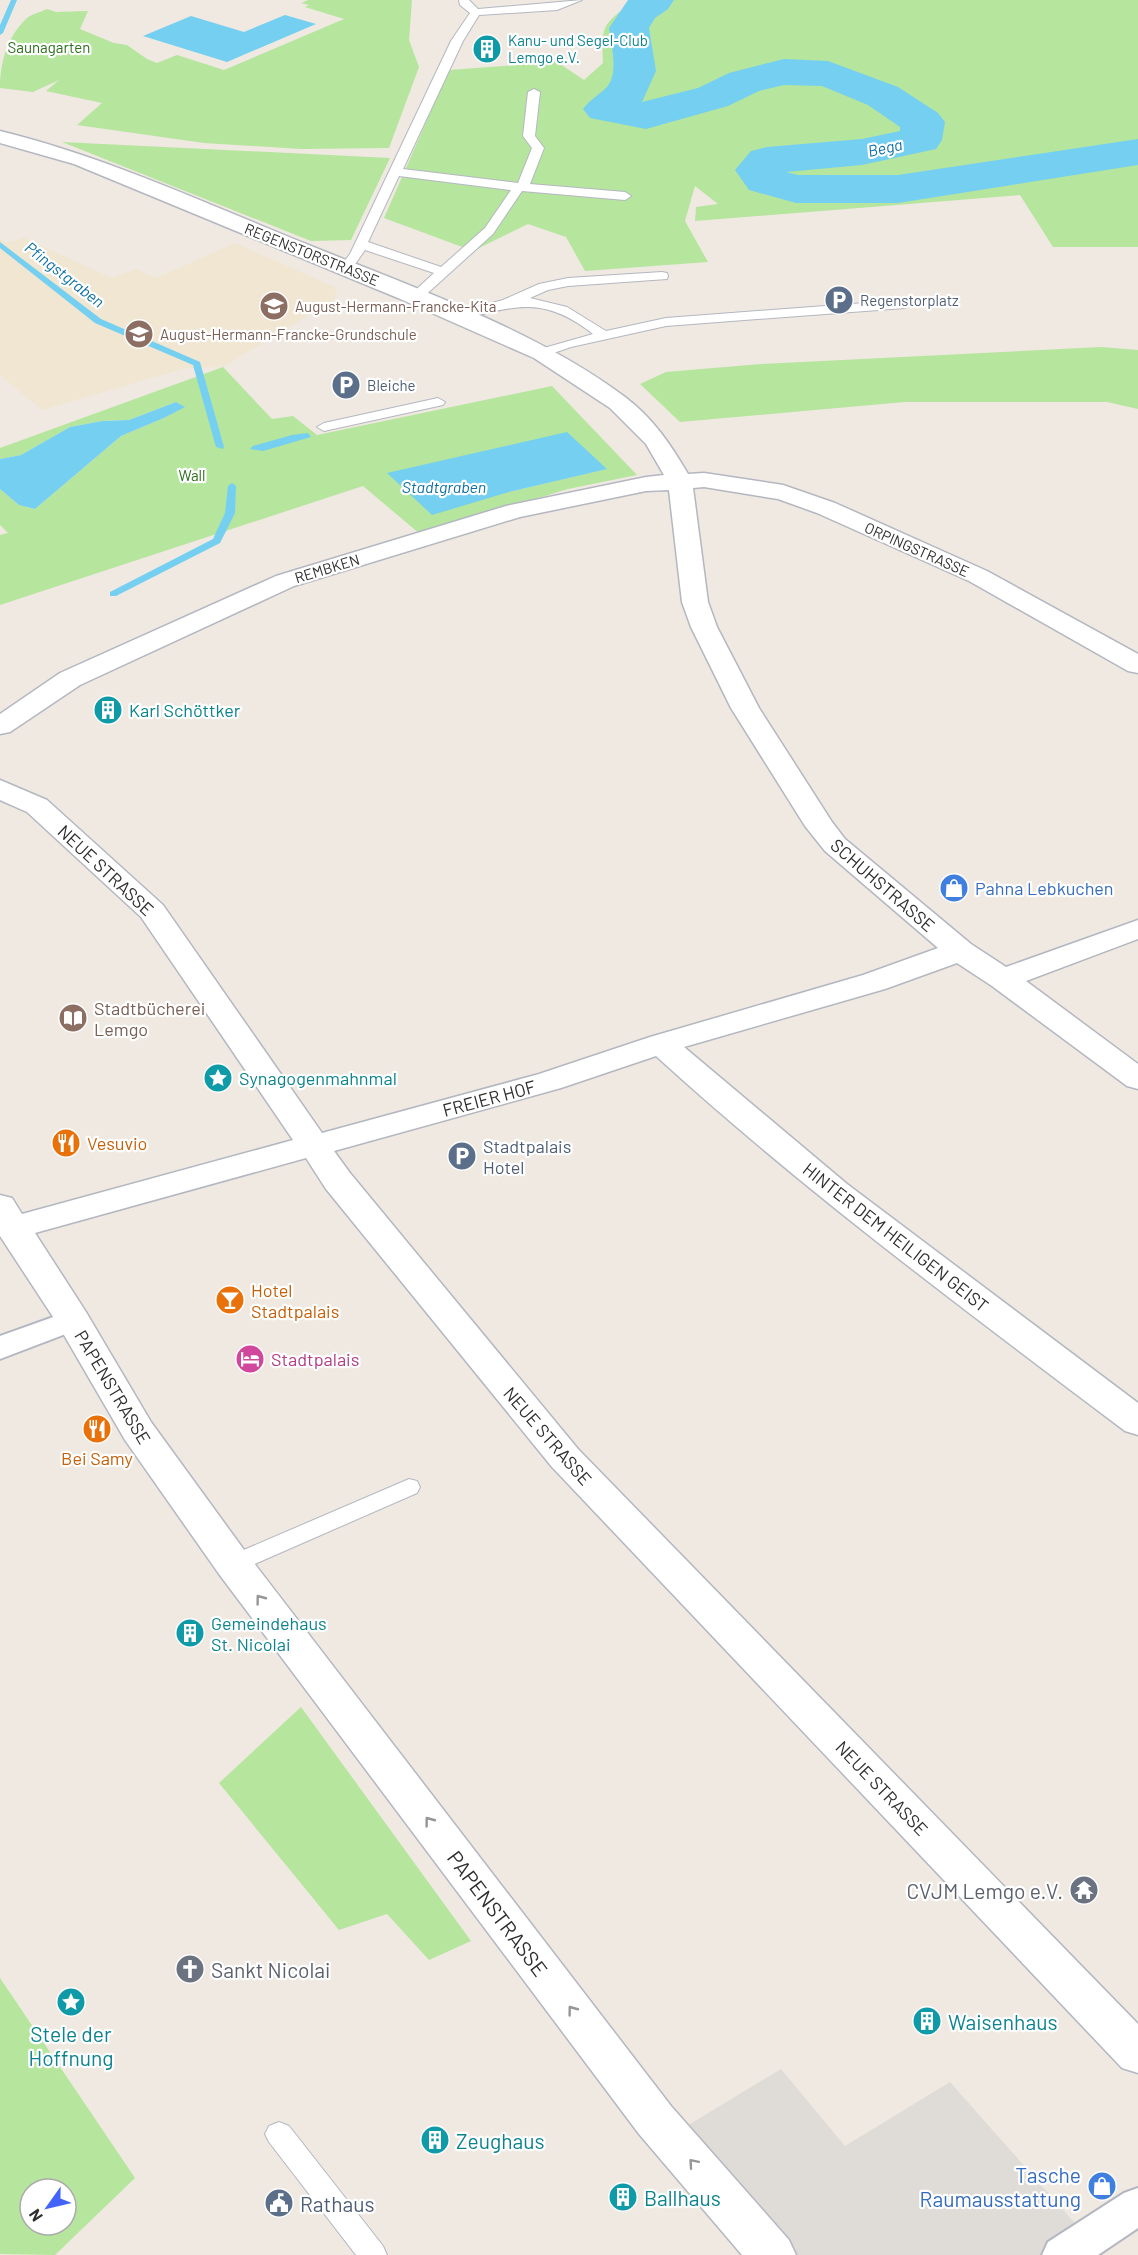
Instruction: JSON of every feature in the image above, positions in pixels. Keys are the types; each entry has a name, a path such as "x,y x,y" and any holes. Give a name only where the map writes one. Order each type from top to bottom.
{"street":[{"name":"REGENSTORSTRASSE","path":"0,137 81,160 346,267 542,353 618,403 656,440 680,482"},
{"name":"ORPINGSTRASSE","path":"680,482 704,480 783,492 826,508 978,576 1138,665"},
{"name":"REMBKEN","path":"0,726 70,679 285,581 515,511 646,484 680,482"},
{"name":"SCHUHSTRASSE","path":"680,482 695,602 704,627 745,708 819,826 835,845 960,951 1003,979 1138,1079"},
{"name":"NEUE STRASSE","path":"0,789 37,806 152,911 314,1146 369,1221 565,1458 1138,2054"},
{"path":"1003,979 1138,928"},
{"name":"FREIER HOF","path":"6,1217 314,1146 550,1081 662,1044 874,982 960,951"},
{"name":"HINTER DEM HEILIGEN GEIST","path":"662,1044 720,1099 858,1210 1138,1422"},
{"name":"PAPENSTRASSE","path":"6,1217 73,1320 138,1431 233,1564 655,2120 772,2255"},
{"path":"0,1348 73,1320"},
{"path":"1063,2255 1138,2205"}],"lane":[{"path":"464,0 464,3 476,12 557,7 577,0"},
{"path":"346,267 361,244 457,41 476,12"},
{"path":"415,297 489,231 521,187 538,148 529,136 534,92"},
{"path":"395,172 521,187 625,196"},
{"path":"361,244 443,272"},
{"path":"459,316 508,303 544,287 568,282 662,276"},
{"path":"508,303 529,302 549,306 577,318 604,336"},
{"path":"542,353 561,345 666,322 905,304"},
{"path":"324,427 438,402"},
{"path":"233,1564 410,1487"},
{"path":"279,2134 373,2255"}],"shaded area":[{"name":"August-Hermann-Francke-Grundschule","path":"0,238 7,243 24,238 112,278 136,269 156,278 235,243 337,288 334,300 223,367 186,368 42,410 0,375"},
{"path":"781,2069 845,2146 950,2082 1088,2238 1063,2255 772,2255 670,2136"}],"green space":[{"name":"Saunagarten","path":"308,0 412,0 409,40 419,67 389,148 301,149 204,143 77,125 102,103 46,91 59,80 33,92 0,88 1,69 9,42 28,17 47,9 56,12 88,11 80,29 114,43 127,45 157,63 177,55 224,70 344,19 305,7 309,5 301,3"},
{"path":"635,0 1138,0 1138,247 1053,247 1020,195 695,221 696,207 718,204 695,186 685,221 708,262 585,271 566,237 528,224 473,251 384,218 449,70 557,62 584,80 603,63 603,40 606,26"},
{"path":"62,142 390,158 351,240 311,241"},
{"path":"1101,347 1138,350 1138,409 1107,402 905,402 680,422 640,384 666,372 761,364"},
{"name":"Wall","path":"223,367 272,419 293,416 317,435 552,386 637,475 568,489 420,534 363,486 0,605 0,535 8,533 0,525 0,489 19,505 35,509 121,436 184,407 176,402 129,420 102,421 70,427 21,455 0,459 0,448","holes":["567,433 606,469 509,492"]},
{"path":"301,1707 471,1941 429,1960 387,1914 339,1930 219,1783"},
{"path":"0,1978 135,2178 78,2233 78,2177 18,2177 18,2237 74,2237 55,2255 0,2254"}],"water":[{"path":"285,15 316,24 227,62 143,36 191,16 244,32"},
{"path":"176,402 185,407 121,436 35,509 19,505 0,489 0,459 21,455 70,427 102,421 129,420"},
{"name":"Stadtgraben","path":"567,432 607,469 509,492 432,515 387,473"},
{"path":"308,433 311,437 263,451 250,449 253,446 292,435"}],"waterway":[{"name":"Pfingstgraben","path":"0,33 14,0"},
{"name":"Bega","path":"654,0 639,11 629,28 635,71 626,94 605,109 646,116 713,97 744,82 784,72 828,74 883,96 923,122 920,140 862,152 767,160 757,170 765,180 796,189 898,189 1138,152"},
{"name":"Pfingstgraben","path":"0,244 98,321 197,364 220,447"},
{"name":"Pfingstgraben","path":"113,594 217,541 230,513 232,486"}],"place":[{"name":"Kanu- und Segel-Club Lemgo e.V.","path":"487,49"},
{"name":"Regenstorplatz","path":"839,300"},
{"name":"August-Hermann-Francke-Kita","path":"274,306"},
{"name":"August-Hermann-Francke-Grundschule","path":"139,334"},
{"name":"Bleiche","path":"346,385"},
{"name":"Karl Schöttker","path":"108,710"},
{"name":"Pahna Lebkuchen","path":"954,888"},
{"name":"Stadtbücherei Lemgo","path":"73,1018"},
{"name":"Synagogenmahnmal","path":"218,1078"},
{"name":"Vesuvio","path":"66,1143"},
{"name":"Stadtpalais Hotel","path":"462,1156"},
{"name":"Hotel Stadtpalais","path":"230,1300"},
{"name":"Stadtpalais","path":"250,1359"},
{"name":"Bei Samy","path":"97,1429"},
{"name":"Gemeindehaus St. Nicolai","path":"190,1633"},
{"name":"CVJM Lemgo e.V.","path":"1084,1890"},
{"name":"Sankt Nicolai","path":"190,1969"},
{"name":"Stele der Hoffnung","path":"71,2002"},
{"name":"Waisenhaus","path":"927,2021"},
{"name":"Zeughaus","path":"435,2140"},
{"name":"Tasche Raumausstattung","path":"1102,2186"},
{"name":"Ballhaus","path":"623,2197"},
{"name":"Rathaus","path":"279,2203"}]}
